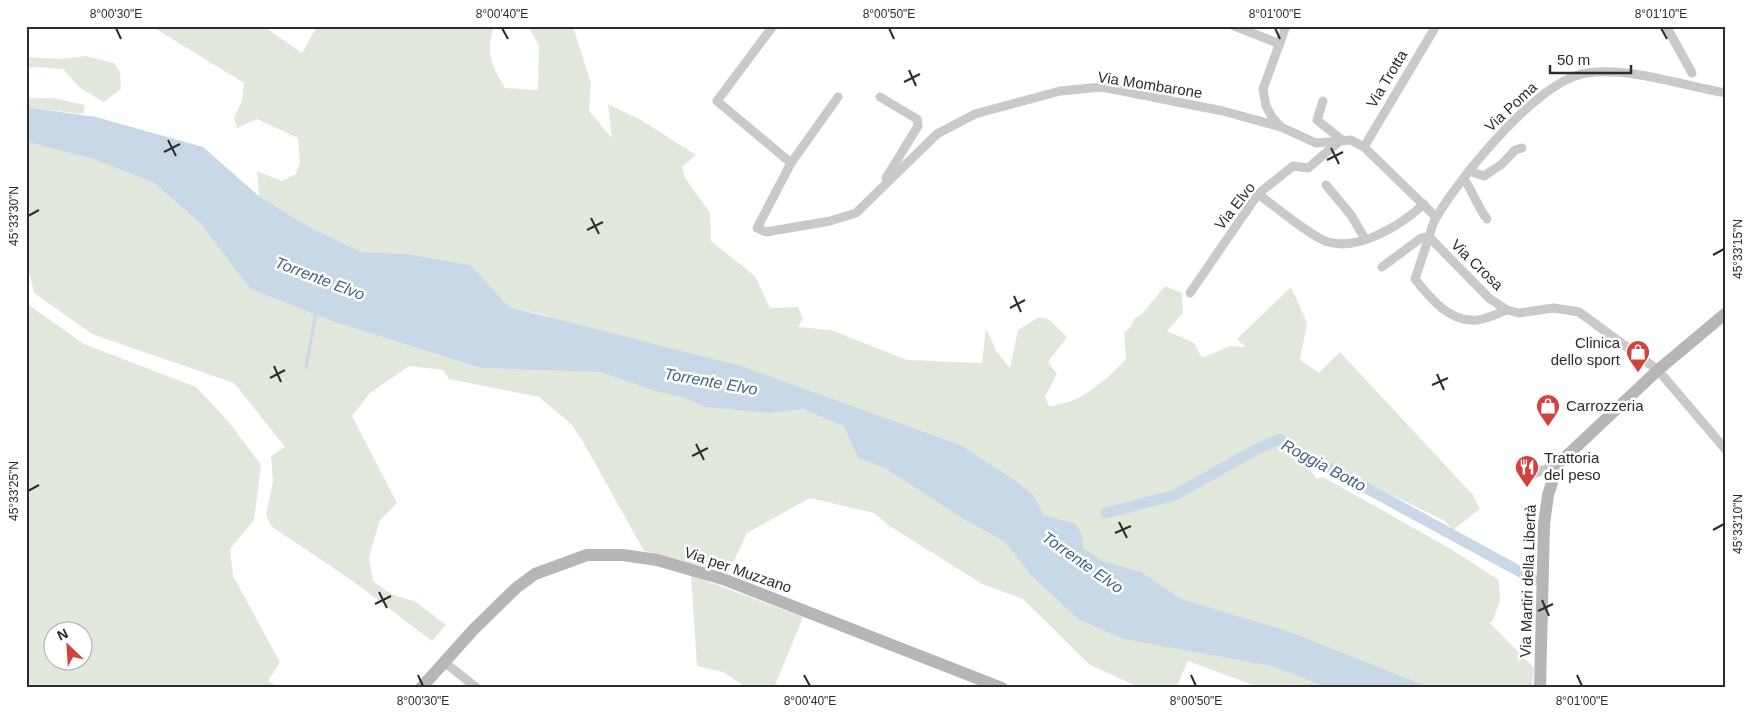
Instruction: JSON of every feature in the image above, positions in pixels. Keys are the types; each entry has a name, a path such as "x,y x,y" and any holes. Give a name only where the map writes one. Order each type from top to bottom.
{"street":[{"path":"773,26 717,101 791,163 838,97"},
{"path":"1234,26 1280,44"},
{"path":"1281,127 1266,106 1263,89 1286,26"},
{"name":"Via Trotta","path":"1364,147 1436,26"},
{"path":"1666,26 1692,73"},
{"name":"Via Poma","path":"1436,217 1479,156 1556,85 1573,76 1613,72 1726,93"},
{"name":"Via Mombarone","path":"791,163 757,228 766,232 830,222 856,213 937,134 975,114 1060,90 1102,88 1223,111 1281,127 1316,143 1342,140"},
{"path":"879,189 918,126 917,119 880,97"},
{"path":"1324,101 1317,120 1342,140 1351,140 1364,147 1436,217"},
{"name":"Via Elvo","path":"1190,293 1258,194 1293,166 1308,168 1342,140"},
{"path":"1487,219 1473,198 1466,175 1484,176 1502,164 1515,150 1522,148"},
{"path":"1326,184 1351,215 1365,239"},
{"path":"1258,194 1327,242 1350,244 1396,226 1424,204"},
{"name":"Via Crosa","path":"1436,217 1415,278 1431,299 1449,313 1463,319 1478,320 1507,310"},
{"path":"1382,266 1421,238 1429,237"},
{"name":"Via Crosa","path":"1429,237 1490,299 1507,310 1519,313 1554,308 1579,312 1658,370 1726,450"},
{"name":"Via Martiri della Libertà","path":"1540,688 1544,524 1548,496 1558,464 1658,370 1726,312"},
{"path":"1526,477 1558,464"},
{"name":"Via per Muzzano","path":"420,688 474,629 516,588 535,574 587,555 623,555 657,560 723,579 1002,688"},
{"path":"444,662 477,688"}],"shaded area":[{"path":"151,26 263,26 302,53 317,26 494,26 490,44 491,58 493,66 505,88 538,90 539,46 528,26 570,26 574,30 591,83 589,111 612,138 608,104 641,120 696,155 682,167 685,178 710,213 711,241 755,276 770,308 798,307 803,319 798,327 831,330 907,360 982,363 986,328 996,351 1010,368 1018,330 1039,317 1050,320 1067,337 1048,362 1057,374 1045,397 1049,406 1071,401 1091,390 1126,359 1124,333 1131,326 1134,319 1142,314 1165,286 1182,293 1183,313 1167,331 1194,343 1202,358 1230,346 1245,347 1237,339 1291,287 1307,323 1300,360 1319,373 1340,352 1473,495 1480,509 1453,530 1445,521 1298,449 1281,437 1256,448 1217,470 1220,472 1278,442 1297,454 1317,479 1323,477 1451,549 1499,580 1500,601 1492,622 1489,622 1534,668 1532,688 1261,688 1188,661 1176,688 1141,688 1090,665 1023,599 982,584 888,525 874,513 810,498 747,533 728,573 644,551 582,440 571,424 539,397 449,379 443,370 409,366 370,393 352,416 397,503 380,520 369,557 373,581 391,594 416,602 446,625 432,641 354,582 271,526 266,515 273,481 271,456 285,447 234,383 92,334 34,293 30,275 26,275 26,142 93,159 154,183 200,223 250,289 334,322 479,368 521,369 548,316 509,307 471,265 407,254 361,252 306,225 259,196 257,171 282,181 296,174 300,162 298,138 257,119 237,128 234,118 242,100 244,83"},
{"path":"86,56 114,63 120,72 121,89 104,102 80,88 63,69 26,68 26,57 60,59"},
{"path":"26,98 53,98 85,105 83,114 26,107"},
{"path":"26,303 84,344 196,387 228,421 261,465 254,520 230,549 233,576 280,662 268,681 280,688 26,688"},
{"path":"691,575 803,617 774,688 747,688 723,672 697,666"}],"water":[{"name":"Torrente Elvo","path":"26,107 96,117 203,147 259,196 306,225 361,252 407,254 471,265 509,307 741,366 960,445 1016,481 1033,495 1044,515 1076,524 1082,535 1083,548 1103,561 1141,572 1181,599 1290,632 1431,688 1329,688 1272,666 1124,639 1078,619 1032,576 1004,541 962,518 885,468 858,458 844,426 803,409 770,413 706,407 683,397 655,391 601,372 480,368 334,322 250,289 200,223 154,183 93,159 26,142"}],"waterway":[{"path":"306,368 316,312"},
{"name":"Roggia Botto","path":"1106,513 1175,495 1257,449 1280,439 1297,454 1337,472 1535,580"}],"place":[{"name":"Clinica dello sport","path":"1638,373"},
{"name":"Carrozzeria","path":"1548,427"},
{"name":"Trattoria del peso","path":"1527,488"}]}
